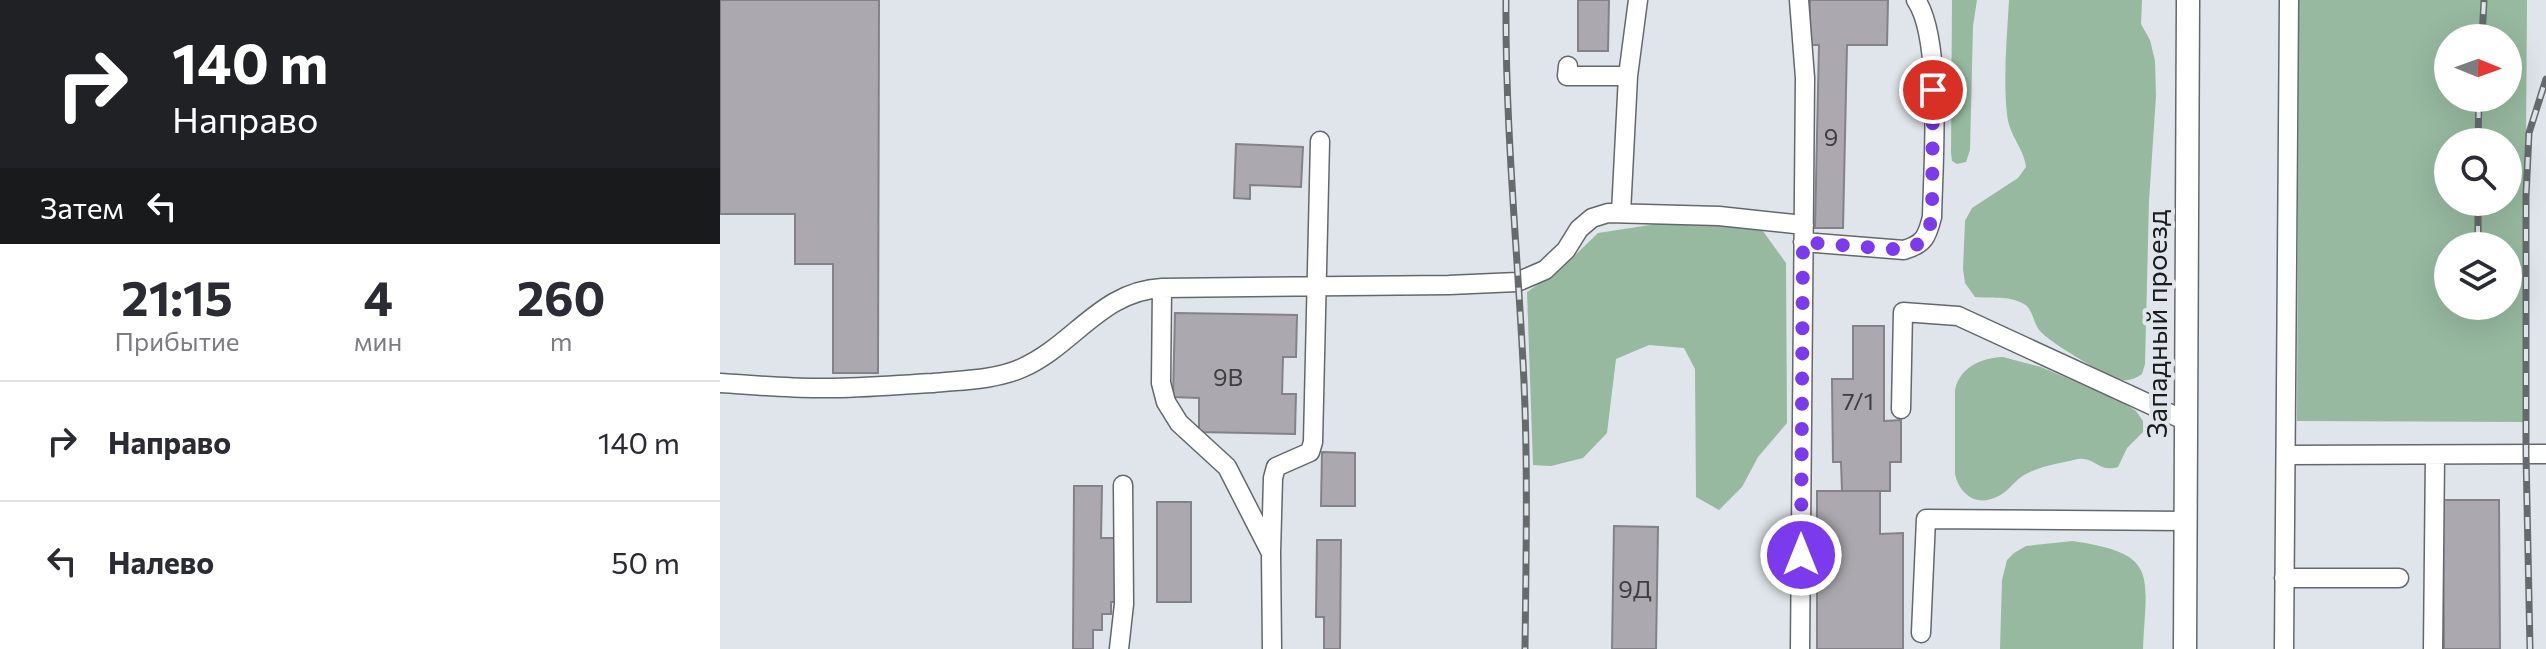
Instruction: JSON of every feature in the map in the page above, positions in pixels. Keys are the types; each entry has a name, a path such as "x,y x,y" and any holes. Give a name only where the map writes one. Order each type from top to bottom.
{"main road":[{"name":"Западный проезд","path":"2185,649 2188,0"}],"lane":[{"path":"1621,213 1628,76 1638,0"},
{"path":"1799,0 1805,78 1800,649"},
{"path":"720,383 819,388 946,382 998,375 1021,368 1043,356 1109,305 1137,291 1162,288 1517,282 1545,270 1566,250 1579,229 1592,218 1608,213 1719,216 1904,250 1918,246 1928,234 1932,217 1933,70 1926,21 1916,0"},
{"path":"2284,649 2289,0"},
{"path":"1568,66 1567,76 1628,76"},
{"path":"1272,649 1273,478 1276,467 1310,452 1313,442 1320,141"},
{"path":"1162,288 1161,383 1166,402 1185,430 1227,467 1271,553"},
{"path":"1901,409 1903,312 1958,316 2186,421"},
{"path":"2286,455 2546,454"},
{"path":"2433,649 2435,455"},
{"path":"1119,649 1124,604 1123,485"},
{"path":"1921,633 1926,519 2185,521"},
{"path":"2284,578 2399,578"}],"green space":[{"path":"1952,0 1977,0 1973,26 1970,150 1966,162 1957,164 1952,161 1951,153"},
{"path":"2009,0 2142,0 2141,24 2150,40 2155,61 2156,96 2149,201 2145,364 2142,374 2134,379 2112,376 2054,342 2039,330 2024,304 2006,298 1975,297 1965,283 1965,221 1972,208 2018,178 2026,167 2007,114 2005,71"},
{"path":"2299,0 2527,0 2524,422 2297,421"},
{"path":"1663,223 1760,227 1786,263 1787,423 1758,457 1742,487 1719,510 1696,497 1695,369 1684,348 1649,345 1616,359 1607,433 1583,458 1551,466 1533,465 1527,292 1563,267 1598,233"},
{"path":"2003,357 2041,367 2119,400 2136,411 2143,421 2143,432 2127,448 2118,467 2106,468 2078,459 2030,472 1990,500 1968,496 1955,474 1955,390 1962,375 1973,365"},
{"path":"2073,541 2121,553 2134,561 2142,572 2146,602 2143,649 2000,649 2002,580 2007,560 2026,546"}],"building":[{"path":"720,0 879,0 878,373 833,373 833,264 795,264 795,214 720,214"},
{"path":"1578,0 1609,0 1608,51 1578,51"},
{"path":"1810,0 1888,0 1887,45 1847,45 1843,228 1815,228 1819,45 1809,45"},
{"path":"1236,144 1303,147 1301,187 1250,185 1250,199 1234,198"},
{"path":"1175,313 1297,315 1296,357 1283,357 1282,394 1296,394 1295,434 1199,432 1199,398 1173,397"},
{"path":"1853,326 1884,326 1884,421 1901,420 1901,462 1890,462 1890,491 1842,491 1841,462 1833,462 1832,379 1853,379"},
{"path":"1322,452 1355,453 1355,506 1321,506"},
{"path":"1074,486 1102,486 1101,538 1118,538 1117,602 1111,602 1111,614 1102,614 1102,630 1093,630 1093,649 1073,649"},
{"path":"1817,491 1880,491 1880,534 1903,533 1903,649 1817,649"},
{"path":"2443,500 2499,500 2500,649 2444,649"},
{"path":"1157,502 1191,502 1191,602 1157,602"},
{"path":"1614,526 1658,527 1656,649 1612,649"},
{"path":"1317,540 1341,540 1340,649 1324,649 1324,617 1316,617"}],"railway":[{"path":"1506,0 1510,143 1525,415 1525,649"},
{"path":"2483,24 2484,0"},
{"path":"2530,649 2526,196 2529,133 2546,79"},
{"path":"2478,128 2479,112"},
{"path":"2478,216 2478,232"}],"route":[{"path":"1801,555 1803,242 1904,250 1918,246 1928,234 1932,217 1933,90"}]}
